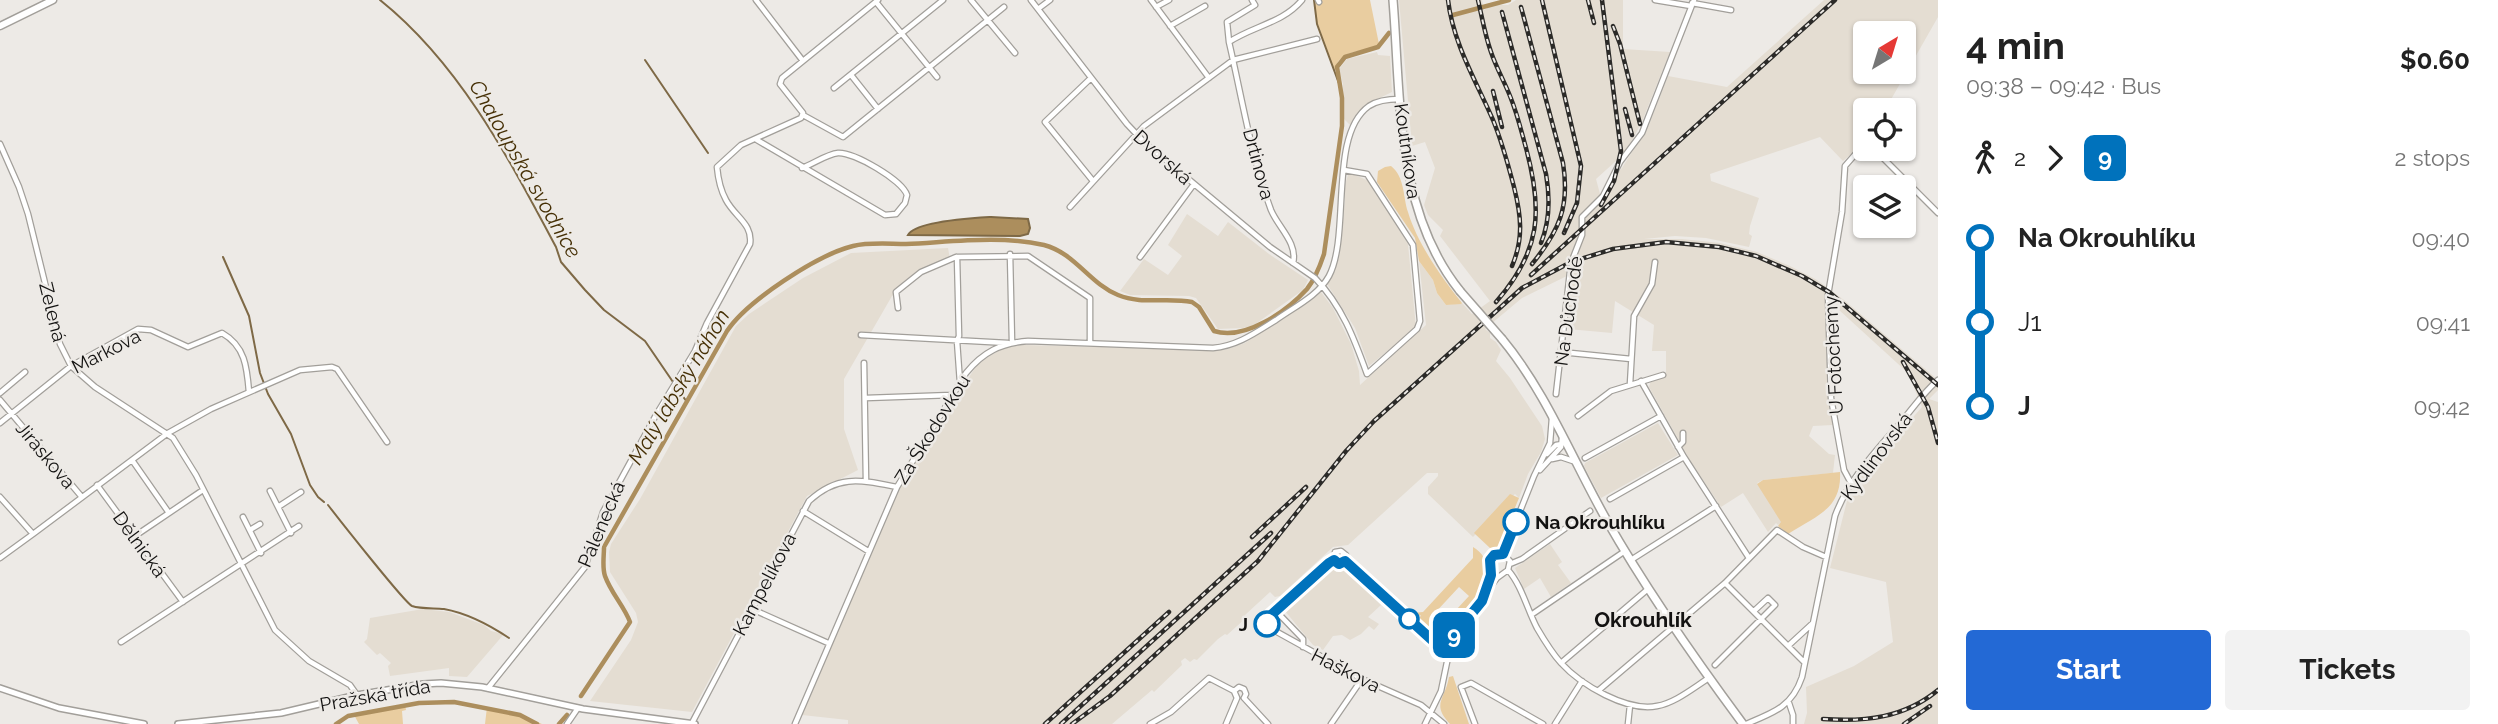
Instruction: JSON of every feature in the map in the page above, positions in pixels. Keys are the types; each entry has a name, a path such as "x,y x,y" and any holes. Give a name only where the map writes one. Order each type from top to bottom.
{"main road":[{"path":"0,26 53,0"},
{"name":"Koutníkova","path":"1393,0 1405,152 1414,201 1434,254 1460,291 1502,339 1528,375 1552,417 1563,443 1630,560 1673,627 1744,724"}],"street":[{"path":"756,0 803,61"},
{"path":"834,88 943,0"},
{"path":"971,0 1013,51 1005,53"},
{"name":"Dvorská","path":"1031,0 1136,134 1270,247 1323,286"},
{"path":"1038,9 1050,0"},
{"path":"1151,0 1209,78"},
{"path":"1156,7 1169,0"},
{"path":"1255,2 1227,22 1229,42 1241,34 1283,18 1302,0"},
{"path":"1655,0 1731,10"},
{"path":"937,78 929,68 902,34 876,1 780,81 782,88 803,115 842,137 878,109 929,68 1004,7"},
{"name":"Na Důchodě","path":"1556,394 1571,262 1583,235 1582,217 1603,196 1619,162 1642,133 1692,3"},
{"path":"1170,26 1205,6"},
{"path":"1070,207 1136,134 1233,60 1317,38"},
{"name":"Drtinova","path":"1229,42 1264,188 1273,214 1292,246 1295,256 1293,262"},
{"path":"851,75 878,109"},
{"path":"1091,78 1045,122 1094,181"},
{"path":"1344,170 1367,174 1411,238 1418,282 1420,321 1417,329 1367,374 1349,325 1323,286 1334,266 1338,248 1340,187 1348,140 1363,111 1377,102 1401,99"},
{"name":"Pálenecká","path":"488,688 585,567 603,512 656,415 695,351 707,323 750,244 750,230 726,201 718,167 741,145 757,140 803,115"},
{"path":"757,140 802,168 885,215 896,214 905,203 907,195 900,184 854,156 833,154 802,168"},
{"name":"Zelená","path":"0,144 29,215 60,344 71,366 95,387 168,433 204,490 275,630 309,661 348,683 357,695"},
{"name":"U Fotochemy","path":"1851,484 1844,470 1831,398 1828,295 1840,226 1846,166 1853,158"},
{"path":"1886,161 1938,213"},
{"path":"1140,257 1194,184"},
{"path":"861,335 1010,342 1010,254"},
{"path":"898,308 896,292 929,268 957,257 1010,254 1028,256 1090,298 1090,342"},
{"path":"957,257 960,383"},
{"path":"1630,384 1634,316 1652,284 1655,262"},
{"name":"Za Škodovkou","path":"795,724 897,487 978,358 1010,342 1090,342 1200,348 1232,345 1323,286"},
{"name":"Markova","path":"0,423 71,366 138,329 151,330 188,347 222,333 233,340 246,360 249,392"},
{"path":"1561,352 1631,359"},
{"path":"864,363 866,481"},
{"path":"168,433 211,409 300,370 332,367 348,382 387,442"},
{"path":"0,393 25,372"},
{"path":"1578,416 1606,393 1663,375"},
{"name":"Kydlinovská","path":"1789,702 1797,690 1805,663 1835,516 1851,484 1938,380"},
{"path":"1642,381 1684,457 1749,558"},
{"path":"866,398 953,395"},
{"path":"0,400 12,414"},
{"name":"Jiráskova","path":"12,414 81,496"},
{"path":"1585,458 1661,416"},
{"path":"1545,461 1551,440 1552,417"},
{"name":"Jiráskova","path":"0,558 168,433"},
{"path":"1678,447 1684,440 1683,433"},
{"path":"1503,554 1534,476 1556,445 1563,443"},
{"path":"1545,461 1561,457 1574,461"},
{"path":"1610,499 1684,457"},
{"path":"132,460 169,513"},
{"name":"Kampelíkova","path":"694,724 803,511 813,497 837,483 866,481 897,487"},
{"name":"Dělnická","path":"97,485 183,602"},
{"path":"135,536 204,490"},
{"path":"270,491 291,533"},
{"path":"278,508 301,492"},
{"path":"0,497 34,533"},
{"path":"1630,560 1716,506"},
{"path":"803,511 868,551"},
{"path":"1510,564 1590,511"},
{"path":"243,517 261,553"},
{"path":"250,530 260,524"},
{"path":"121,642 299,526"},
{"path":"1599,690 1725,583 1777,530 1803,547 1827,557"},
{"path":"1303,648 1303,639 1276,611 1334,560 1335,552 1341,551 1346,555 1345,561"},
{"path":"1531,615 1625,551"},
{"path":"1425,724 1441,691 1449,647 1455,634 1500,574 1508,570 1508,558 1497,554 1489,564 1492,570 1500,574"},
{"path":"1334,560 1339,564 1345,561"},
{"path":"1345,561 1432,640 1449,647"},
{"path":"1482,601 1492,570"},
{"path":"1508,570 1515,578 1531,615 1561,663 1582,681 1630,705 1659,706 1709,678"},
{"path":"1725,583 1805,663"},
{"path":"1561,663 1648,589"},
{"path":"1715,665 1775,605 1768,598 1754,611"},
{"path":"752,609 828,643"},
{"name":"Haškova","path":"1276,611 1268,623 1270,630 1362,679 1431,711"},
{"path":"1788,646 1813,623"},
{"path":"1150,724 1167,715 1208,678 1213,678 1234,691 1237,698 1227,724"},
{"path":"1331,724 1362,679"},
{"path":"1555,724 1582,681"},
{"path":"1475,724 1461,687 1471,683 1543,724"},
{"name":"Pražská třída","path":"178,724 281,713 357,695 423,684 488,688 578,708 694,724"},
{"path":"1234,691 1239,687 1244,689 1244,698 1268,724"},
{"path":"0,688 59,708 121,722 144,724"},
{"path":"1237,698 1244,698"},
{"path":"1744,724 1789,702 1793,724"},
{"path":"1628,724 1630,705"},
{"path":"567,724 578,708"},
{"path":"1431,711 1444,724"}],"shaded area":[{"path":"1314,0 1370,0 1379,44 1346,55 1340,59 1335,72 1316,19"},
{"path":"1399,0 1482,0 1484,10 1492,5 1508,5 1516,0 1623,0 1623,49 1670,52 1627,151 1596,179 1600,194 1622,168 1649,125 1668,76 1727,87 1824,0 1938,0 1938,17 1916,56 1916,21 1853,21 1853,84 1900,84 1892,98 1853,98 1853,152 1843,161 1820,137 1710,174 1711,181 1759,198 1750,226 1749,234 1752,236 1749,247 1706,238 1675,236 1644,239 1720,243 1757,252 1790,266 1817,280 1844,300 1938,380 1938,390 1929,399 1938,402 1938,724 1804,724 1807,713 1806,687 1854,666 1893,642 1886,582 1830,568 1850,489 1922,407 1908,373 1827,299 1829,401 1833,425 1813,426 1809,436 1829,454 1835,455 1833,473 1763,480 1757,483 1782,522 1778,525 1776,523 1768,532 1743,493 1721,507 1691,462 1649,387 1651,380 1666,377 1666,351 1652,351 1654,325 1615,301 1612,333 1568,329 1573,273 1522,298 1485,329 1501,350 1496,361 1542,426 1545,439 1519,498 1515,494 1473,537 1428,494 1428,487 1438,473 1427,473 1348,545 1333,547 1280,596 1275,597 1270,592 1227,635 1218,639 1197,660 1190,662 1185,658 1181,661 1182,665 1154,692 1152,690 1112,724 848,724 848,720 802,715 901,485 977,365 988,357 1005,347 1023,345 1225,350 1245,343 1321,292 1333,308 1351,344 1360,385 1426,325 1419,261 1446,305 1462,303 1472,314 1490,301 1440,236 1443,230 1428,215 1424,205 1435,168 1425,142 1412,146"},
{"path":"1377,52 1378,55 1390,56 1392,92 1365,105 1350,125 1342,117 1343,84 1339,69 1347,59"},
{"path":"1391,166 1401,181 1417,236 1461,304 1446,305 1437,293 1433,280 1419,261 1415,238 1377,182 1378,171"},
{"path":"1348,175 1369,181 1408,244 1416,328 1369,366 1355,328 1327,284 1339,258 1345,200 1343,191"},
{"path":"1187,214 1218,236 1228,222 1308,280 1303,290 1254,325 1218,329 1196,298 1130,295 1120,291 1144,259 1168,275 1182,256 1168,245"},
{"path":"991,217 1028,219 1028,234 908,235 913,230 933,223"},
{"path":"948,248 950,259 921,271 892,296 844,379 844,429 858,470 807,496 692,712 590,701 631,640 638,622 636,613 610,572 611,544 640,499 736,326 749,314 803,278 851,253"},
{"path":"1658,423 1678,455 1601,498 1584,466 1585,463"},
{"path":"1840,472 1837,495 1832,503 1788,534 1778,526 1781,522 1757,484 1763,480"},
{"path":"1510,494 1519,498 1499,546 1491,549 1474,533"},
{"path":"1550,544 1562,562 1558,565 1571,583 1551,597 1540,578 1524,589 1515,568"},
{"path":"1473,547 1483,556 1487,567 1479,592 1444,636 1436,637 1418,621 1421,615 1415,618 1397,600 1412,613 1423,612 1473,558","holes":["1459,587 1469,596 1443,624 1433,615"]},
{"path":"1335,567 1344,568 1381,605 1368,617 1379,624 1374,630 1369,626 1350,640 1342,635 1333,636 1323,650 1313,645 1285,611"},
{"path":"423,609 449,612 504,634 467,677 449,676 449,668 390,676 388,666 391,663 380,653 377,655 364,642 367,639 370,618"},
{"path":"1453,676 1469,724 1450,724 1441,711 1440,706 1449,677"},
{"path":"405,705 406,710 402,711 403,724 359,724 354,715"},
{"path":"487,707 518,713 542,724 485,724"}],"waterway":[{"name":"Chaloupská svodnice","path":"380,0 409,25 435,53 480,114 538,214 561,262 604,310 645,341 673,382"},
{"path":"1314,0 1317,24 1341,89"},
{"name":"Malý labský náhon","path":"1453,15 1509,0"},
{"name":"Malý labský náhon","path":"581,696 630,622 605,576 604,547 727,331 750,306 803,269 853,246 1010,240 1055,249 1074,261 1099,284 1118,295 1136,300 1192,302 1199,307 1214,331 1239,332 1252,328 1288,306 1307,289 1317,272 1324,254 1342,126 1342,98 1337,67 1345,57 1378,47 1389,33"},
{"path":"645,60 708,153"},
{"path":"223,257 249,316 260,373 268,394 291,434 310,485 324,502"},
{"name":"Chaloupská svodnice","path":"676,387 687,402"},
{"path":"328,505 412,606 444,609 461,614 509,638"},
{"name":"Malý labský náhon","path":"336,724 348,716 419,703 454,702 520,715 537,724"},
{"name":"Malý labský náhon","path":"559,724 567,715"}],"railway":[{"path":"1448,0 1460,47 1496,128 1514,187 1520,227 1512,266"},
{"path":"1478,0 1491,52 1519,122 1535,191 1536,211 1530,247 1511,283 1496,302"},
{"path":"1542,0 1581,166 1577,203 1564,233"},
{"path":"1588,0 1594,23"},
{"path":"1601,205 1614,181 1621,151 1602,0"},
{"path":"1531,275 1835,0"},
{"path":"1521,7 1565,179 1563,206 1556,229 1532,264"},
{"path":"1502,12 1546,174 1548,209 1541,243"},
{"path":"1613,26 1640,124"},
{"path":"1493,91 1502,127"},
{"path":"1625,109 1632,135"},
{"path":"1072,724 1110,696 1258,561 1346,451 1374,421 1522,288 1571,262 1613,249 1666,242 1719,247 1756,256 1802,276 1829,292 1938,385"},
{"path":"1903,362 1928,407 1938,443"},
{"path":"1252,537 1306,487"},
{"path":"1061,724 1271,533"},
{"path":"1045,724 1169,612"},
{"path":"1823,719 1854,720 1884,716 1912,707 1938,690"},
{"path":"1904,724 1930,706"}],"bus line":[{"name":"9","path":"1267,624 1270,616 1329,563 1334,560 1339,564 1345,561 1432,640 1449,647 1455,634 1482,601 1492,570 1490,560 1494,555 1503,554 1516,522"}],"place":[{"name":"Na Okrouhlíku","path":"1516,522"},
{"name":"J","path":"1267,624"}],"district":[{"name":"Okrouhlík","path":"1643,620"}]}
